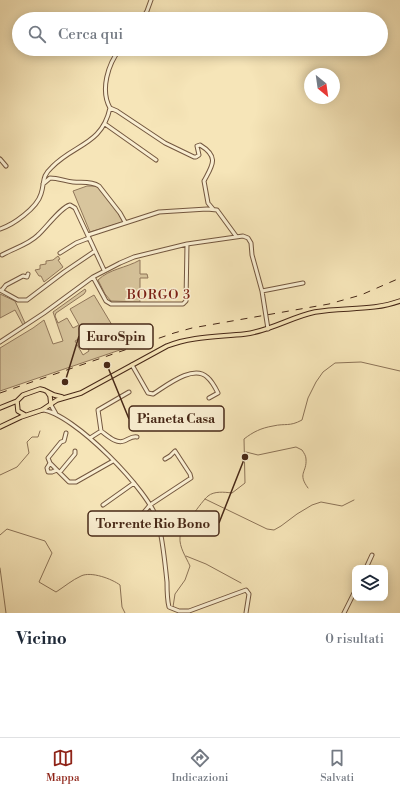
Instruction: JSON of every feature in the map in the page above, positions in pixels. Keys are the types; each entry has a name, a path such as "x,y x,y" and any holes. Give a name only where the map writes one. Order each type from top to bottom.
{"main road":[{"path":"0,427 26,415 42,410 63,398 81,393 176,342 195,338 245,334 268,329 306,314 316,312 385,305 400,302"},
{"path":"0,408 17,401 23,395 40,389 63,398"},
{"path":"47,392 50,396 51,404"},
{"path":"15,420 18,410 17,401"},
{"path":"6,406 12,406 26,415"}],"street":[{"path":"146,12 151,0"},
{"path":"116,56 108,69 105,93 107,103 110,108 117,111 165,143 194,157 199,155 197,146 202,146 212,158 213,165 204,181 208,202 236,236"},
{"path":"0,229 12,224 35,203 41,195 44,177 52,166 92,139 105,124 110,108"},
{"path":"105,124 156,160"},
{"path":"0,159 6,166"},
{"path":"42,185 50,178 95,184 99,186 108,197 125,222"},
{"path":"2,255 31,241 67,205 70,205 75,208 104,270"},
{"path":"60,253 76,243 125,222 159,212 213,209"},
{"path":"0,342 44,313 104,270 134,257 187,244 236,236 243,236 250,241 252,255 262,291 268,329"},
{"path":"93,277 106,301 111,304 183,304 186,301 187,244"},
{"path":"23,276 6,285 1,290 18,300 27,300 95,251"},
{"path":"262,291 303,283"},
{"path":"132,365 148,393 153,394 186,375 196,372 207,376 218,393 209,398"},
{"path":"129,392 98,410 101,431 117,441 122,442 133,436 137,437"},
{"path":"51,404 56,414"},
{"path":"42,410 47,410 56,414 78,428 90,438 134,483 150,505 158,522 169,605 171,608 180,611 189,611 246,590 249,594 246,613"},
{"path":"90,438 101,431"},
{"path":"66,433 64,441 61,442 48,458 50,463 69,482 76,482 113,461"},
{"path":"50,463 47,468 48,472 59,471 75,454 75,451"},
{"path":"96,530 116,515 130,529 150,505 191,478 175,451 165,459"},
{"path":"103,505 134,483"},
{"path":"367,565 372,555"},
{"path":"344,613 352,597"}],"shaded area":[{"path":"87,186 97,186 118,212 123,222 90,232 73,191"},
{"path":"58,256 60,259 58,260 63,267 44,282 35,270 40,269 40,265 46,264 46,261 53,260"},
{"path":"140,260 140,274 147,274 148,278 140,278 140,302 111,301 105,294 98,280 107,273"},
{"path":"85,289 86,291 84,294 56,313 55,316 58,323 67,318 73,328 79,325 70,309 94,295 118,335 135,330 142,334 149,330 152,339 0,391 0,348 44,320 53,344 63,341 53,312","holes":["82,337 89,351 83,355 75,341"]},
{"path":"0,294 15,301 25,323 23,325 15,310 0,318"}],"waterway":[{"path":"173,607 175,594 185,580 190,566 183,552 180,541 181,533 192,516 210,494 222,492 232,493 245,483 244,439 254,432 265,428 291,424 302,420 308,398 316,382 323,372 335,363 361,362 400,371"},
{"path":"0,475 17,467 29,453 27,442 32,437 38,437 40,431"},
{"path":"246,452 258,455 296,447 302,450 306,459 303,479 308,488"},
{"path":"205,499 267,529 274,530 312,505 321,502 342,506 354,500"},
{"path":"0,535 7,529 45,541 52,553 39,582 56,592 74,579 90,574 107,578 120,585 122,607 125,613"},
{"path":"186,556 206,564 241,583"},
{"path":"0,568 6,613"}],"railway":[{"path":"0,393 174,333 192,328 329,304 361,295 400,278"}],"place":[{"name":"Pianeta Casa","path":"107,365"},
{"name":"EuroSpin","path":"65,382"},
{"name":"Torrente Rio Bono","path":"245,457"}],"district":[{"name":"BORGO 3","path":"159,294"}]}
